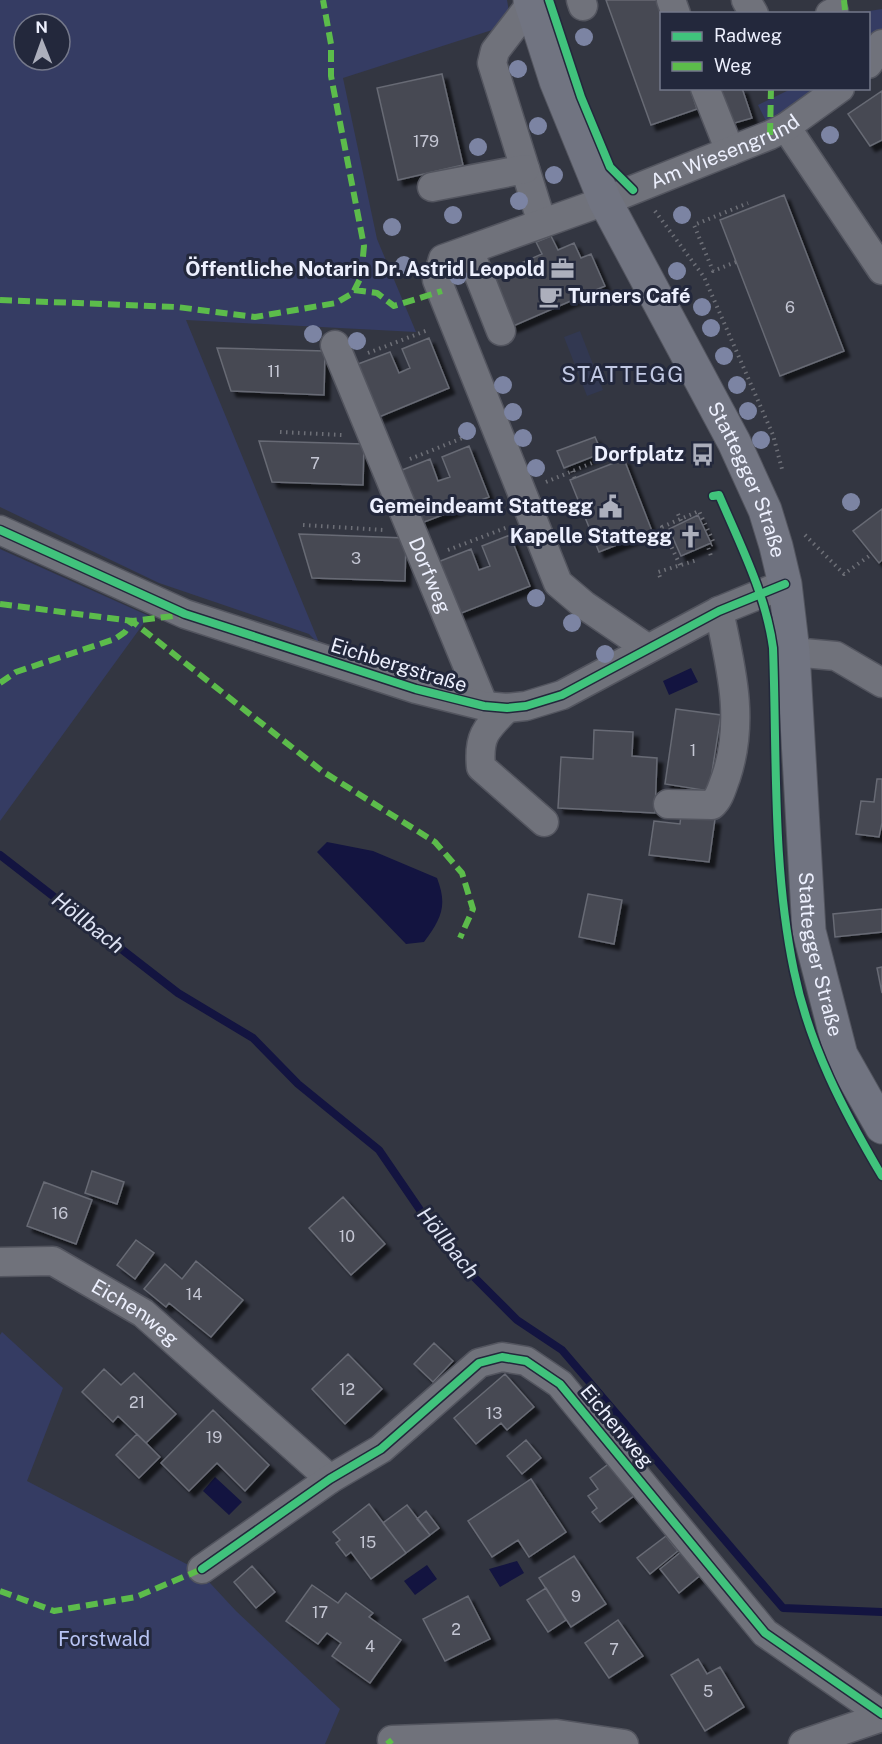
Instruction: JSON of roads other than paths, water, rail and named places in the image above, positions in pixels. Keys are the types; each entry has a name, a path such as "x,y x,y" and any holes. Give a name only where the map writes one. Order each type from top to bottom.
{"main road":[{"name":"Stattegger Straße","path":"530,2 555,81 605,201 734,442 765,510 785,584 793,652 809,931 841,1055 882,1127"}],"street":[{"path":"530,2 495,51 492,63 542,223"},
{"path":"870,61 882,45"},
{"path":"706,90 730,152"},
{"name":"Am Wiesengrund","path":"647,648 584,605 558,583 437,280 443,260 605,201 786,128 837,90"},
{"path":"786,128 882,270"},
{"path":"432,187 525,169"},
{"path":"469,250 501,331"},
{"name":"Dorfweg","path":"339,354 425,559 495,707"},
{"name":"Eichbergstraße","path":"0,530 185,614 416,689 495,707 526,706 562,695 719,611 785,584"},
{"path":"668,804 712,806 718,800 732,758 737,717 735,682 719,611"},
{"path":"793,652 836,656 882,683"},
{"path":"495,707 479,745 481,767 544,822"},
{"name":"Eichenweg","path":"0,1262 53,1261 143,1313 330,1479"},
{"name":"Eichenweg","path":"202,1569 330,1479 381,1449 479,1363 502,1357 526,1361 560,1384 765,1633 882,1715"},
{"path":"803,1744 882,1715"},
{"path":"392,1740 557,1734 624,1744"}],"waterway":[{"name":"Höllbach","path":"0,855 178,993 253,1038 298,1084 379,1150 431,1226 474,1277 517,1320 562,1350 783,1608 882,1612"}],"place":[{"name":"Öffentliche Notarin Dr. Astrid Leopold","path":"563,269"},
{"name":"Turners Café","path":"550,296"},
{"name":"Dorfplatz","path":"702,454"},
{"name":"Gemeindeamt Stattegg","path":"611,506"},
{"name":"Kapelle Stattegg","path":"690,536"}],"district":[{"name":"STATTEGG","path":"623,374"}],"park label":[{"name":"Forstwald","path":"104,1639"}]}
